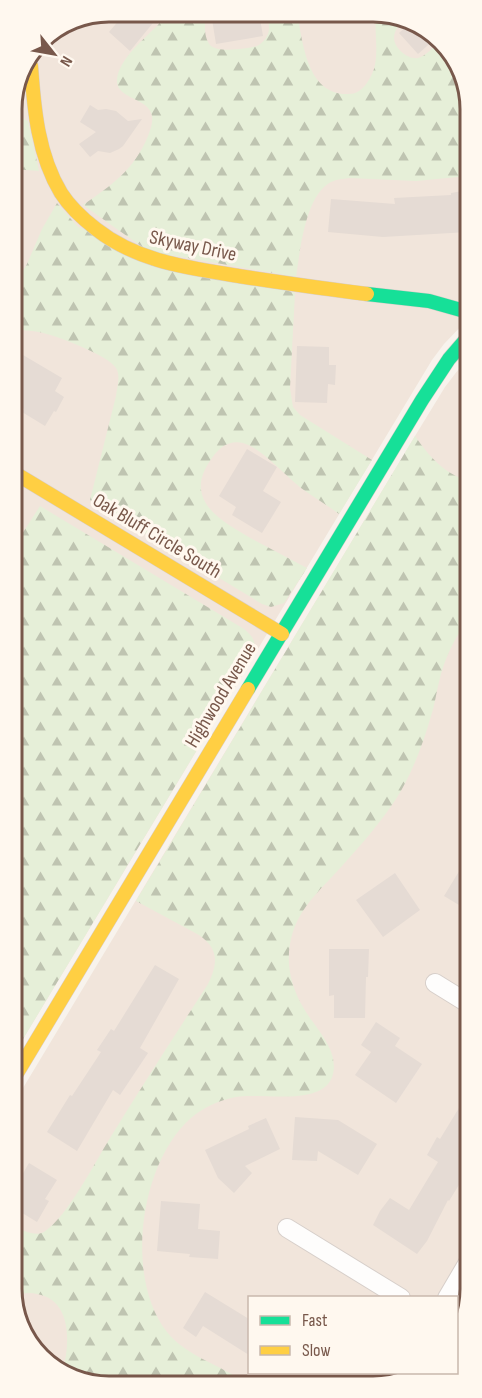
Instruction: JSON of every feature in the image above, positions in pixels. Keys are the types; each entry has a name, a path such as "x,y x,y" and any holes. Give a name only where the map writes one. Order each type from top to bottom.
{"street":[{"name":"Skyway Drive","path":"32,72 38,130 52,177 60,192 76,212 115,244 143,257 176,266 296,285 429,301 460,310"},
{"name":"Highwood Avenue","path":"22,1064 433,384 449,358 460,346"},
{"name":"Oak Bluff Circle South","path":"23,478 282,634"},
{"path":"435,983 459,998"},
{"path":"287,1228 398,1296"},
{"path":"448,1296 459,1278"}],"shaded area":[{"path":"110,22 372,22 400,27 416,34 434,48 445,61 455,82 460,110 460,328 432,360 22,1040 23,104 25,87 41,57 52,44 66,34 93,24"},
{"path":"460,368 458,1305 458,1296 248,1296 248,1374 389,1374 372,1376 110,1376 76,1369 48,1350 34,1332 24,1305 22,1288 22,1089 445,387"}],"green space":[{"path":"160,22 205,22 206,38 210,45 225,50 257,46 269,31 268,22 299,22 305,52 316,77 324,86 335,92 349,94 362,89 374,69 376,22 398,26 394,35 399,49 410,57 418,58 433,47 445,61 455,82 460,110 460,177 416,181 349,178 331,182 322,189 310,211 302,239 296,277 148,251 83,205 129,168 148,136 152,124 149,109 123,93 117,80 118,72 127,58"},
{"path":"23,118 28,121 39,171 23,170"},
{"path":"57,203 78,227 295,293 290,388 293,407 300,415 372,460 339,514 301,488 258,451 243,443 225,445 218,451 204,473 201,486 203,497 209,508 218,517 254,540 307,568 284,603 271,607 262,604 90,500 116,396 118,374 116,368 103,357 80,346 47,334 23,330 23,271"},
{"path":"415,436 438,463 460,478 460,634 441,673 434,708 412,769 402,789 370,834 310,901 293,932 289,969 293,985 303,1007 329,1047 334,1065 333,1074 328,1085 305,1095 236,1097 212,1104 196,1114 174,1138 160,1162 150,1191 144,1221 142,1252 145,1282 154,1309 167,1332 184,1348 235,1376 110,1376 76,1369 64,1363 67,1348 66,1324 57,1305 48,1298 34,1293 23,1294 22,1230 37,1234 44,1232 62,1214 208,984 214,969 215,957 206,940 136,901"},
{"path":"40,506 244,629 252,637 255,646 248,665 22,1040 23,533"}],"building":[{"path":"118,22 154,22 130,51 109,32"},
{"path":"212,22 261,22 263,36 216,44"},
{"path":"404,29 416,34 429,44 418,54 399,33"},
{"path":"90,105 98,110 116,111 128,121 142,119 119,149 110,153 98,151 90,157 79,144 96,132 80,122"},
{"path":"460,191 460,232 383,237 328,232 331,199 395,204 394,198 451,195 451,193"},
{"path":"297,346 329,347 329,365 336,365 335,385 328,384 327,403 295,402"},
{"path":"23,355 62,378 55,391 64,397 45,426 23,412"},
{"path":"247,449 277,467 263,491 281,502 262,533 232,515 236,507 219,496"},
{"path":"459,871 459,905 444,896"},
{"path":"395,873 420,910 383,937 356,900"},
{"path":"329,949 369,949 365,1018 334,1018 334,995 329,996"},
{"path":"155,965 179,979 140,1048 148,1053 120,1095 113,1090 77,1151 47,1132 101,1052 97,1050 111,1029 114,1031"},
{"path":"376,1022 400,1038 395,1046 422,1064 396,1103 355,1075 371,1052 361,1045"},
{"path":"459,1108 459,1185 448,1200 427,1241 417,1254 373,1225 390,1198 409,1210 438,1162 427,1155 437,1137 440,1139"},
{"path":"295,1117 338,1120 377,1144 358,1175 318,1151 317,1161 292,1160"},
{"path":"266,1118 280,1149 245,1166 252,1173 234,1193 218,1178 205,1150 249,1129 248,1126"},
{"path":"29,1163 57,1180 45,1199 49,1201 37,1222 22,1213 22,1175"},
{"path":"161,1201 200,1204 198,1229 220,1231 218,1259 157,1251"},
{"path":"205,1292 248,1318 248,1354 203,1326 196,1337 183,1328"}],"traffic: fast":[{"path":"367,294 429,301 460,310"},
{"path":"248,689 422,400 460,346"}],"traffic: slow":[{"path":"32,72 38,131 53,178 73,208 91,225 113,240 148,257 186,267 367,294"},
{"path":"23,478 282,634"},
{"path":"22,1064 248,689"}]}
